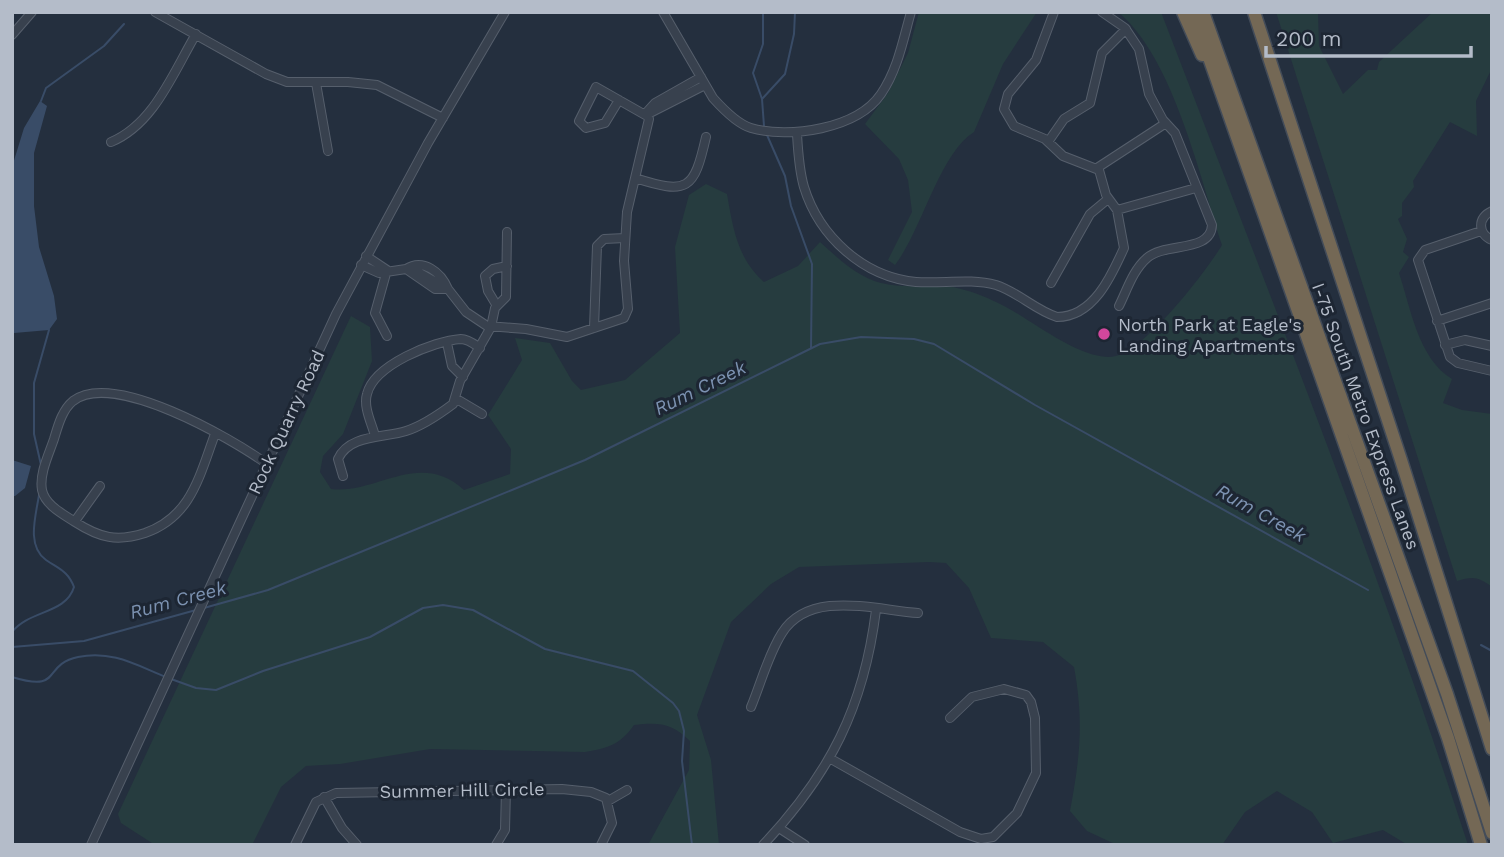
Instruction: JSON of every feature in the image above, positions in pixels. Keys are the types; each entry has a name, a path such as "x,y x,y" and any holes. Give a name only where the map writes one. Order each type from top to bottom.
{"highway":[{"path":"1183,12 1196,46 1216,76"},
{"path":"1193,12 1448,738 1481,845"},
{"name":"I-75 South Metro Express Lanes","path":"1203,12 1447,694 1492,833"},
{"path":"1254,12 1492,749"}],"street":[{"path":"12,35 32,12"},
{"path":"155,12 266,74 288,82 377,85 443,118"},
{"name":"Rock Quarry Road","path":"91,845 361,265 505,12"},
{"path":"663,12 703,81 723,108 749,128 797,134 836,125 880,96 896,66 911,12"},
{"path":"1054,12 1036,60 1008,94 1004,105 1010,122 1048,142 1063,156 1097,168"},
{"path":"1102,12 1126,29 1145,64 1149,94 1175,133 1212,225 1209,237 1204,241 1163,250 1147,258 1136,272 1119,306"},
{"path":"1048,142 1068,115 1090,103 1102,53 1126,29"},
{"path":"111,142 130,134 147,115 196,34"},
{"path":"645,114 655,103 703,81"},
{"path":"316,83 328,151"},
{"path":"361,265 379,273 406,269 414,264 422,265 443,277 448,289 466,312 491,327 567,337 627,314 625,238 635,178 649,123 645,114 596,87 580,116 581,125 586,128 605,123 619,100"},
{"path":"1097,168 1166,123"},
{"path":"797,134 803,184 809,202 827,233 858,260 879,272 914,282 979,282 995,285 1022,297 1046,313 1065,317 1081,311 1095,299 1124,248 1117,210 1108,199 1097,168"},
{"path":"635,178 668,188 685,184 698,170 706,137"},
{"path":"1117,210 1196,188"},
{"path":"1051,283 1088,217 1108,199"},
{"path":"1481,231 1482,220 1492,211"},
{"path":"1481,231 1492,240"},
{"path":"1481,231 1425,250 1419,256 1418,263 1445,345 1455,362 1492,371"},
{"path":"496,306 506,298 507,232"},
{"path":"594,328 597,246 604,239 625,238"},
{"path":"366,256 387,270"},
{"path":"343,476 338,461 339,454 352,445 375,436 409,430 449,407 491,327 496,306 484,279 493,269 507,266"},
{"path":"406,269 435,289 448,289"},
{"path":"387,270 375,313 387,336"},
{"path":"1437,321 1492,303"},
{"path":"375,436 366,400 374,379 411,354 447,343 465,339 480,348"},
{"path":"1445,345 1465,340 1492,346"},
{"path":"447,343 453,368 463,377"},
{"path":"215,434 190,496 169,523 118,540 105,538 75,522 45,500 41,489 59,422 74,400 89,394 128,395 215,434 267,464"},
{"path":"455,398 482,414"},
{"path":"75,522 100,486"},
{"path":"751,707 778,641 800,614 831,606 918,613"},
{"path":"764,845 831,759 862,686 876,610"},
{"path":"831,759 960,832 981,839 993,837 1017,813 1035,779 1037,761 1031,702 1026,695 1014,690 985,692 964,702 950,718"},
{"path":"496,845 506,822 506,789"},
{"name":"Summer Hill Circle","path":"324,797 336,793 372,791 580,790 602,795 608,801"},
{"path":"601,845 612,823 608,801 627,790"},
{"path":"295,845 309,812 324,797 342,828 357,845"},
{"path":"779,828 805,845"}],"green space":[{"path":"919,12 1037,12 1003,64 974,132 951,157 914,233 895,265 888,260 912,212 908,180 899,159 865,124 888,93 908,53"},
{"path":"1118,12 1161,12 1359,531 1468,845 1408,845 1383,830 1333,843 1312,812 1277,791 1245,812 1222,845 1117,845 1087,831 1070,811 1079,739 1079,705 1074,667 1043,642 991,638 969,588 946,563 929,562 799,567 771,584 731,622 697,715 711,760 719,845 648,845 689,770 690,741 671,727 651,724 634,725 624,737 613,744 585,752 430,749 340,764 306,766 281,787 252,845 155,845 121,823 118,814 351,316 370,327 372,361 343,434 323,456 320,472 331,489 364,486 414,473 431,473 447,478 464,490 510,474 511,449 488,415 522,360 515,338 550,343 572,381 581,390 625,380 680,333 675,247 689,195 706,184 727,194 742,253 764,282 798,266 820,242 848,266 872,280 901,286 951,287 975,293 1087,353 1102,357 1116,356 1143,340 1189,290 1222,245 1194,153 1169,88 1137,32"},
{"path":"1276,12 1318,12 1319,46 1343,94 1368,70 1377,70 1379,62 1433,12 1492,12 1492,68 1476,101 1477,136 1450,122 1413,181 1414,187 1402,203 1402,216 1398,219 1407,239 1403,252 1409,257 1399,273 1417,332 1431,359 1452,379 1443,403 1462,410 1492,414 1492,587 1476,578 1457,581"}],"water":[{"path":"40,101 47,106 34,153 34,206 39,247 54,296 57,319 49,330 14,333 12,167 24,128"},
{"path":"12,460 31,466 25,488 15,496 12,496"}],"waterway":[{"path":"763,12 763,44 753,73 762,99 764,126"},
{"path":"762,99 785,74 794,34 795,12"},
{"path":"41,101 46,88 104,46 124,24"},
{"path":"767,135 785,176 791,206 812,264 811,348"},
{"path":"41,465 34,434 34,383 49,330"},
{"name":"Rum Creek","path":"204,608 268,590 585,460 820,344 861,337 914,339 934,344 1035,405 1368,590"},
{"path":"12,632 28,619 63,602 74,587 66,574 46,560 36,547 34,530 39,495"},
{"path":"171,679 196,688 216,690 263,671 370,637 423,608 443,605 473,610 545,649 633,671 673,703 679,711 684,731 682,761 692,845"},
{"name":"Rum Creek","path":"12,647 84,641 196,610"},
{"name":"Rum Creek","path":"1481,645 1492,651"},
{"path":"12,677 39,682 46,680 67,661 90,655 124,660 166,677"}],"place":[{"name":"North Park at Eagle's Landing Apartments","path":"1104,334"}]}
